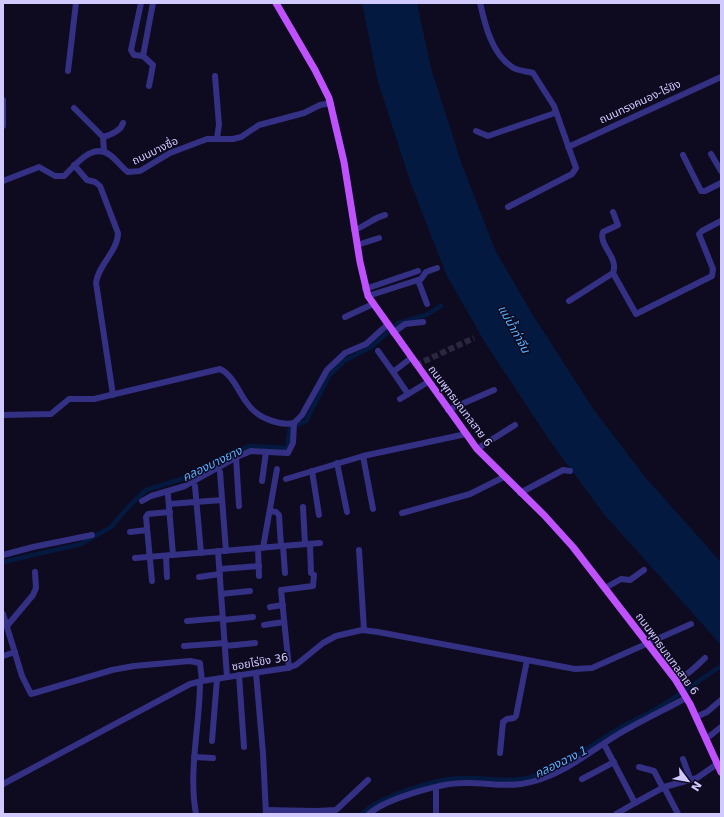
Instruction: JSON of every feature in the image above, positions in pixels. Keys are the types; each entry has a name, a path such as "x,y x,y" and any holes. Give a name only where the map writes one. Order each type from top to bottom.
{"main road":[{"name":"ถนนพุทธมณฑลสาย 6","path":"276,3 323,83 331,103 344,162 354,230 367,293 373,304 477,449 573,547 647,645 675,679 682,689 706,739 718,759 721,772"}],"street":[{"path":"68,71 76,3"},
{"path":"140,3 131,50 134,54 143,56 153,65 149,86"},
{"path":"143,56 153,3"},
{"path":"480,3 484,19 498,53 514,68 534,74 547,94 556,113 576,168 574,172 508,207"},
{"path":"215,76 219,125 217,138"},
{"name":"ถนนทรงคนอง-ไร่ขิง","path":"568,147 721,77"},
{"path":"3,100 3,126"},
{"name":"ถนนบางซื่อ","path":"104,150 128,172 135,173 145,169 174,151 207,139 217,138 233,140 242,137 259,125 300,114 320,104 331,103"},
{"path":"3,181 39,167 61,177 91,152 104,150 103,139 74,108"},
{"path":"476,131 488,136 556,113"},
{"path":"103,139 115,132 123,123"},
{"path":"711,154 721,171"},
{"path":"683,155 701,190 705,191 721,183"},
{"path":"74,165 87,180 95,182 100,186 118,233 117,241 101,270 96,283 113,395"},
{"path":"569,301 612,273 615,265 602,235 603,232 618,225 613,212"},
{"path":"354,230 364,226 373,218 385,215"},
{"path":"612,273 636,314 712,276 713,269 699,234 721,221"},
{"path":"357,245 379,238"},
{"path":"367,293 418,280 423,278 426,272 437,268"},
{"path":"367,293 418,271"},
{"path":"418,280 427,304"},
{"path":"345,317 373,304"},
{"path":"393,333 405,324 423,322"},
{"path":"142,501 151,496 185,486 236,457 251,451 288,453 292,448 294,424 302,415 327,370 346,353 366,344 387,325"},
{"path":"378,351 408,394"},
{"path":"393,372 411,358"},
{"path":"3,415 51,414 69,399 94,399 220,369 232,380 246,403 254,410 274,422 294,424"},
{"path":"400,399 428,382"},
{"path":"448,410 494,390"},
{"path":"477,449 515,425"},
{"path":"286,479 363,456 466,434"},
{"path":"262,481 266,452"},
{"path":"363,456 373,508"},
{"path":"236,457 239,506"},
{"path":"337,463 347,512"},
{"path":"260,576 259,566 261,548 270,511 277,469"},
{"path":"520,493 563,470 570,471"},
{"path":"312,471 320,515"},
{"path":"220,472 226,551"},
{"path":"402,513 470,494 504,477"},
{"path":"195,486 201,553"},
{"path":"168,495 173,555"},
{"path":"169,504 222,500"},
{"path":"289,668 281,590 313,586 303,507"},
{"path":"270,511 276,512 279,515 285,573"},
{"path":"152,581 146,515 170,512"},
{"path":"130,532 147,530"},
{"path":"3,555 33,546 92,535"},
{"path":"135,558 320,543"},
{"path":"359,550 364,630"},
{"path":"218,551 227,677"},
{"path":"166,556 167,577"},
{"path":"199,576 259,566"},
{"path":"605,588 621,579 630,580 644,570"},
{"path":"7,626 33,596 36,588 35,572"},
{"path":"221,594 250,591"},
{"path":"270,607 283,605"},
{"path":"3,614 22,676 31,694 127,667 190,661 200,663 201,681 199,718 194,757 194,802 196,814"},
{"path":"187,621 253,617"},
{"path":"264,625 284,622"},
{"name":"ซอยไร่ขิง 36","path":"3,784 190,684 296,666 323,643 336,636 364,630 575,669 586,668 647,645 692,624"},
{"path":"184,646 255,643"},
{"path":"3,656 15,652"},
{"path":"675,679 683,677 705,658"},
{"path":"500,753 504,722 507,719 514,718 516,716 527,660"},
{"path":"256,673 263,753 266,812 336,810 368,780"},
{"path":"239,675 244,747"},
{"path":"212,740 217,679"},
{"path":"369,814 376,808 390,802 462,782 510,785 537,781 564,770 617,735 686,697"},
{"path":"696,717 707,712 721,700"},
{"path":"706,739 721,727"},
{"path":"604,744 635,803"},
{"path":"194,757 214,758"},
{"path":"683,759 691,781"},
{"path":"616,814 663,788 691,781 718,759"},
{"path":"582,779 614,762"},
{"path":"638,767 654,771 678,814"},
{"path":"436,788 436,814"}],"water":[{"name":"แม่น้ำท่าจีน","path":"362,3 417,3 431,68 462,165 496,252 531,312 594,410 646,478 721,562 721,645 603,513 550,441 484,341 447,276 411,184 378,82"}],"waterway":[{"name":"คลองบางยาง","path":"3,562 81,544 111,527 131,504 146,490 188,477 237,450 251,446 287,448 290,428 306,421 329,376 344,361 371,347 398,323 426,315 441,306"},
{"name":"คลองฉาง 1","path":"362,814 370,807 395,795 439,781 463,778 514,780 547,772 570,760 620,728 658,708 721,666"}],"tunnel":[{"path":"416,365 474,338"}]}
